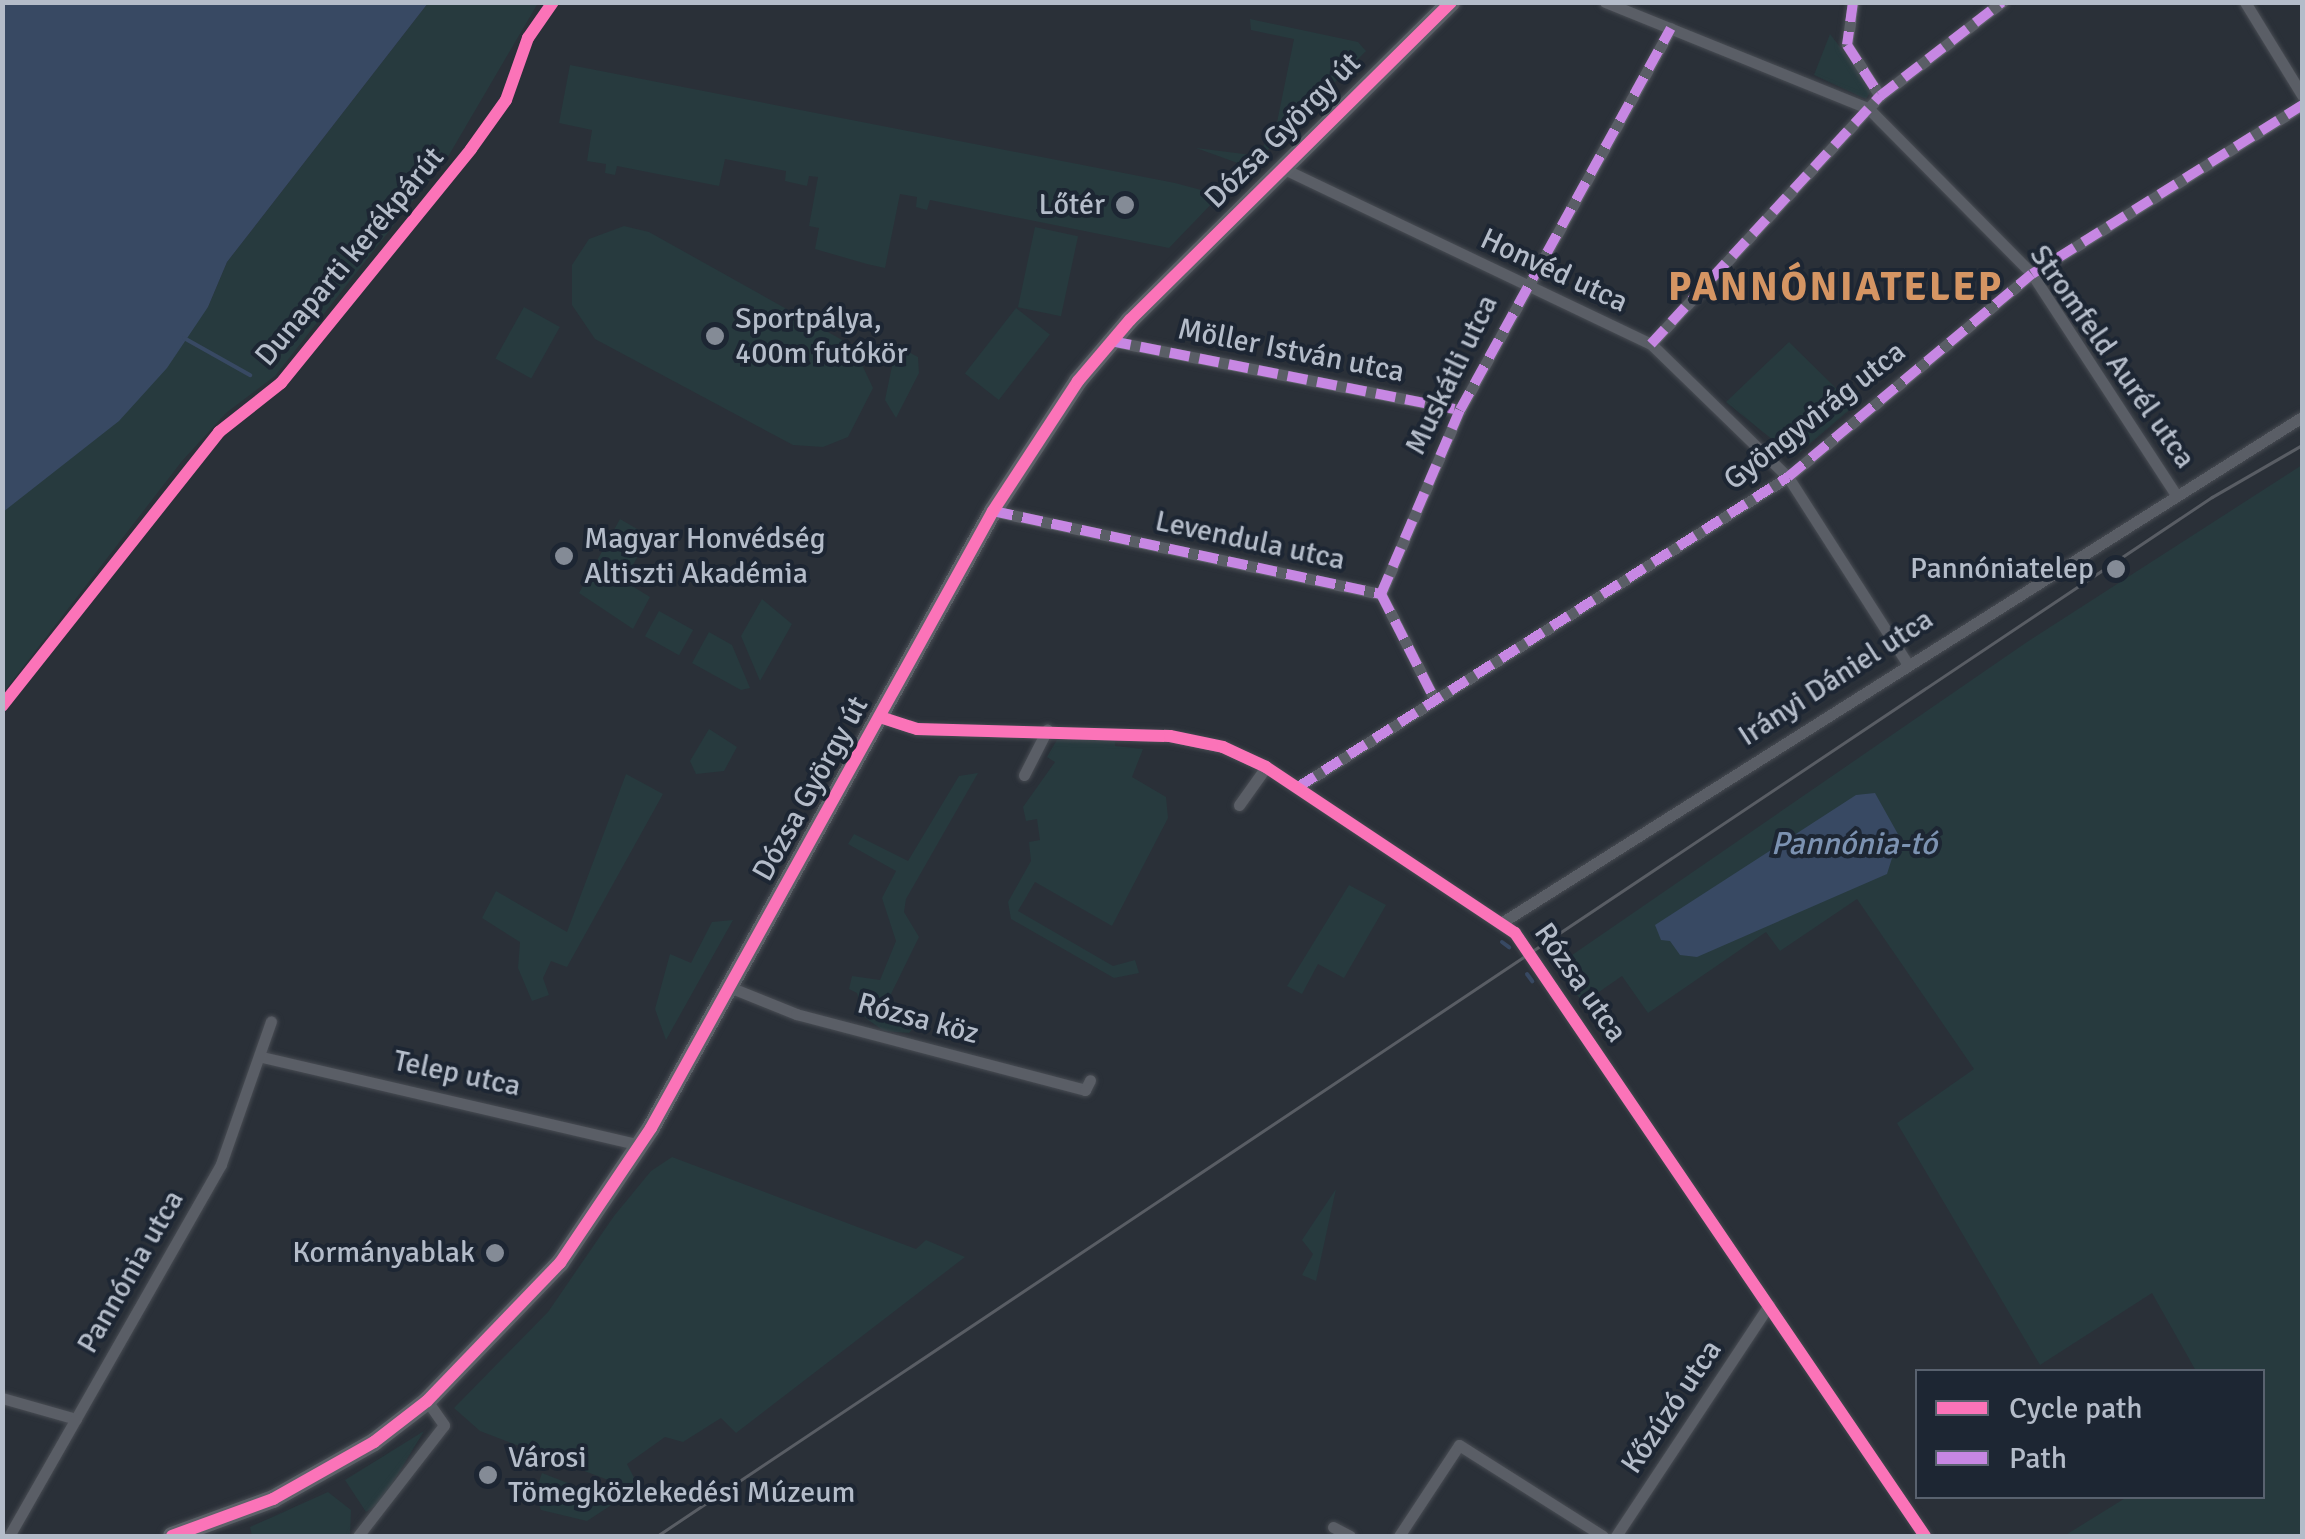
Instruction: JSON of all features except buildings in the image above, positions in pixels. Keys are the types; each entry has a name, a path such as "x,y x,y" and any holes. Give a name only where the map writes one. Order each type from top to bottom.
{"main road":[{"name":"Dózsa György út","path":"172,1536 318,1476 427,1401 560,1263 640,1145 993,511 1112,340 1451,2"}],"street":[{"name":"Stromfeld Aurél utca","path":"1605,2 1868,108 2032,274 2176,495"},
{"path":"1853,2 1846,45 1880,96"},
{"path":"1650,344 1880,96 2002,2"},
{"path":"2245,2 2302,95"},
{"name":"Muskátli utca","path":"1381,594 1460,410 1525,284 1671,28"},
{"name":"Gyöngyvirág utca","path":"1298,788 1788,477 2032,274 2302,104"},
{"name":"Honvéd utca","path":"1282,168 1650,344 1788,477 1907,663"},
{"name":"Möller István utca","path":"1112,340 1460,410"},
{"name":"Irányi Dániel utca","path":"1501,923 2302,417"},
{"name":"Levendula utca","path":"993,511 1381,594 1435,700"},
{"name":"Rózsa utca","path":"880,717 917,729 1170,736 1223,747 1266,766 1501,923 1526,944 1925,1536"},
{"path":"1024,775 1047,730"},
{"path":"1239,805 1266,766"},
{"name":"Rózsa köz","path":"730,987 796,1014 919,1038 1085,1090 1090,1080"},
{"name":"Pannónia utca","path":"9,1536 177,1249 221,1164 262,1057 271,1021"},
{"name":"Telep utca","path":"262,1057 640,1145"},
{"name":"Kőzúzó utca","path":"1616,1536 1769,1304"},
{"path":"2,1398 76,1418"},
{"path":"358,1536 444,1424 427,1401"},
{"path":"1398,1536 1458,1445 1603,1536"},
{"path":"1333,1527 1350,1536"}],"green space":[{"path":"428,3 538,3 449,155 275,376 226,413 182,461 3,693 2,512 208,307 227,262"},
{"path":"1250,19 1358,42 1366,51 1253,165 1246,166 1196,148 1260,156 1267,137 1274,137 1294,39 1251,30"},
{"path":"1830,34 1872,89 1866,99 1814,75"},
{"path":"570,65 1220,195 1169,248 930,200 927,210 916,207 917,197 900,194 885,268 815,249 819,228 809,226 818,177 809,176 807,186 785,181 786,171 725,159 719,186 617,166 615,175 605,173 606,164 587,161 592,130 559,123"},
{"name":"Sportpálya, 400m futókör","path":"624,226 649,232 853,346 873,388 848,437 823,447 793,445 595,339 572,305 572,265 589,239"},
{"path":"1035,227 1078,236 1061,316 1018,307"},
{"path":"524,307 560,327 531,378 495,359"},
{"path":"1016,308 1050,334 999,400 965,373"},
{"path":"884,339 918,357 919,373 896,418 885,400 892,366 880,351"},
{"path":"1789,342 1854,406 1794,457 1726,402"},
{"path":"2302,465 2302,1536 2064,1536 2124,1499 2265,1499 2265,1369 2195,1369 2152,1293 2040,1365 1897,1123 1974,1069 1857,899 1780,951 1766,932 1648,1013 1622,976 1583,1003 1556,966 2027,642"},
{"path":"620,519 649,536 624,581 650,597 633,629 579,593"},
{"path":"762,599 792,624 760,681 741,636"},
{"path":"659,611 693,630 679,655 645,636"},
{"path":"709,632 732,645 750,688 741,690 692,663"},
{"path":"709,729 737,747 724,771 696,774 690,761"},
{"path":"1058,738 1115,739 1115,746 1143,749 1132,777 1166,797 1168,818 1112,926 1035,882 1018,911 1113,966 1135,960 1139,973 1114,978 1011,919 1008,902 1031,861 1029,842 1040,840 1037,819 1026,821 1023,807 1055,762 1047,757"},
{"path":"978,773 906,899 904,912 919,937 889,998 921,1019 909,1033 884,1031 864,1017 857,993 849,989 852,976 880,980 896,941 882,898 896,871 848,844 854,834 908,861 959,776"},
{"path":"626,774 663,794 567,967 551,961 543,978 549,995 532,1001 518,968 520,942 482,918 496,891 567,932"},
{"path":"1349,885 1386,905 1344,978 1318,964 1302,994 1287,986"},
{"path":"733,920 666,1040 655,1009 670,954 691,963 712,922"},
{"path":"672,1157 916,1249 926,1240 965,1257 736,1433 721,1418 683,1442 665,1437 627,1464 642,1493 480,1431 454,1408 548,1312 614,1216 651,1171"},
{"path":"1336,1189 1316,1281 1302,1275 1313,1254 1302,1240"},
{"path":"424,1431 381,1502 366,1512 345,1480"},
{"path":"542,1473 616,1502 587,1521 541,1510 535,1494"},
{"path":"328,1492 351,1510 350,1536 252,1536 250,1527"}],"water":[{"path":"3,2 428,3 227,262 208,307 167,368 119,421 3,512"},
{"name":"Pannónia-tó","path":"1875,793 1899,836 1887,874 1697,957 1680,955 1670,941 1661,940 1655,925 1856,795"}],"waterway":[{"path":"184,338 250,375"},
{"path":"1502,942 1509,947"},
{"path":"1527,974 1532,981"}],"tram line":[{"path":"657,1536 2212,497 2302,445"}],"marked path":[{"path":"1853,2 1847,45 1880,96"},
{"path":"1651,344 1880,96 2002,2"},
{"path":"1381,594 1460,410 1671,28"},
{"path":"1298,787 1788,477 2032,274 2302,105"},
{"path":"1111,341 1460,410"},
{"path":"993,511 1381,594 1435,700"}],"cycle path":[{"name":"Dunaparti kerékpárút","path":"2,706 219,432 281,383 471,149 506,100 528,38 553,2"},
{"path":"172,1536 273,1499 374,1442 427,1401 560,1263 651,1128 993,511 1078,381 1130,320 1451,2"},
{"path":"880,717 917,729 1170,736 1223,747 1266,767 1515,933 1925,1536"}],"place":[{"name":"Lőtér","path":"1125,205"},
{"name":"Sportpálya, 400m futókör","path":"715,336"},
{"name":"Magyar Honvédség Altiszti Akadémia","path":"564,556"},
{"name":"Pannóniatelep","path":"2116,569"},
{"name":"Kormányablak","path":"495,1253"},
{"name":"Városi Tömegközlekedési Múzeum","path":"488,1475"}],"district":[{"name":"PANNÓNIATELEP","path":"1836,287"}]}
